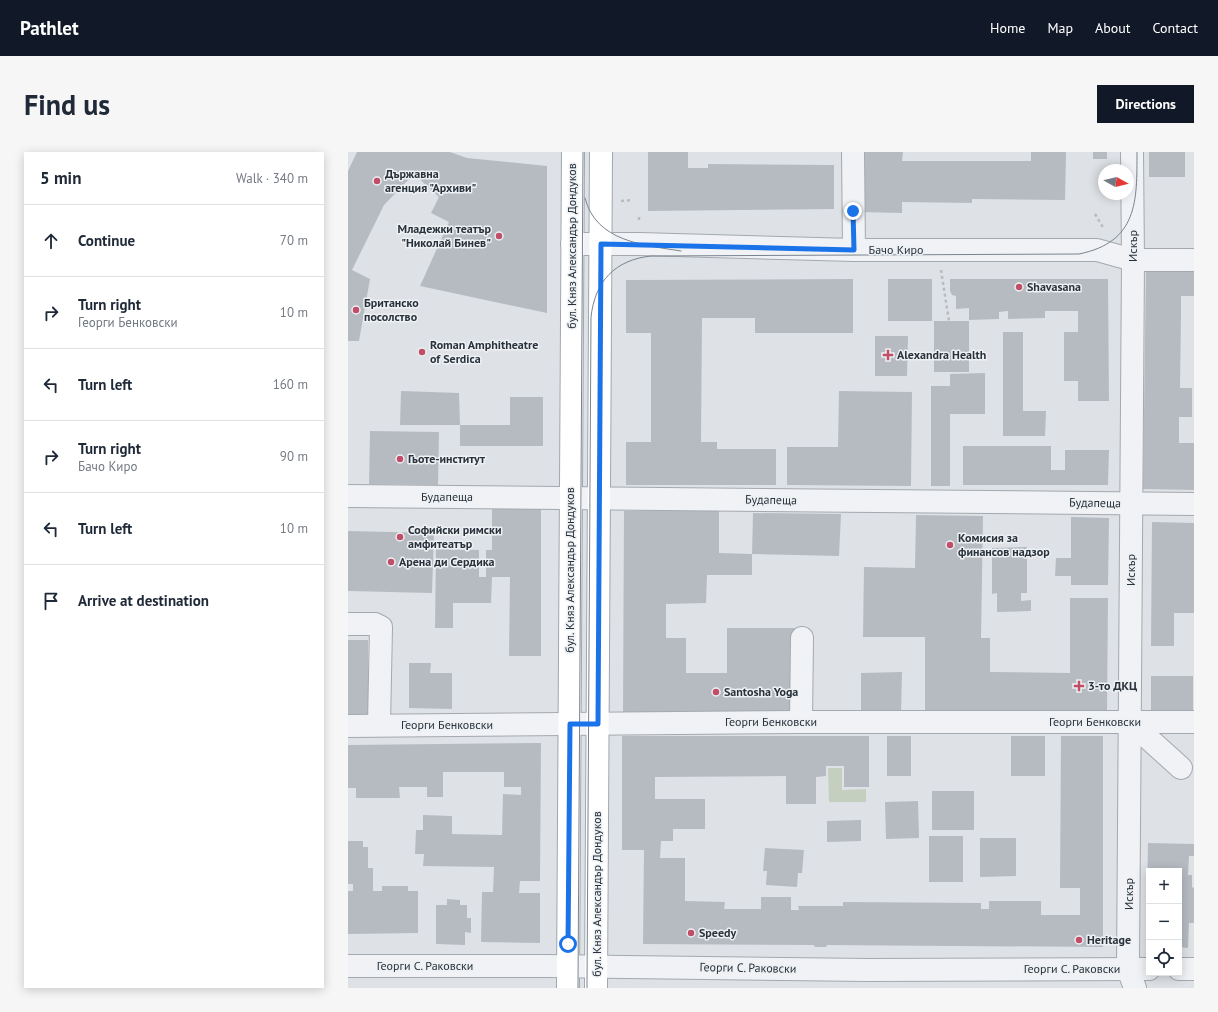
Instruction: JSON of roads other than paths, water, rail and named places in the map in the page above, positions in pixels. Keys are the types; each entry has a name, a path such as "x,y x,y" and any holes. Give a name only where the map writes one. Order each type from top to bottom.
{"main road":[{"name":"бул. Княз Александър Дондуков","path":"568,988 573,152"},
{"name":"бул. Княз Александър Дондуков","path":"596,988 601,152"}],"street":[{"path":"854,152 854,250"},
{"name":"Искър","path":"1132,152 1134,260 1130,722 1137,976"},
{"name":"Бачо Киро","path":"572,244 854,250 1097,250 1134,260 1194,260"},
{"name":"Будапеща","path":"348,496 1194,504"},
{"path":"348,624 375,624 381,627 379,725"},
{"path":"801,722 802,638"},
{"name":"Георги Бенковски","path":"348,726 801,722 1194,722"},
{"path":"1130,722 1181,768"},
{"name":"Георги С. Раковски","path":"348,966 597,966 1137,976"},
{"path":"1182,969 1194,970"}],"tram line":[{"path":"578,988 583,152"},
{"path":"587,988 591,317 593,304 602,283 609,274 627,262 638,258 651,256 1079,254 1098,248 1113,240 1123,229 1130,217 1136,187 1137,152"},
{"path":"585,198 591,213 599,224 610,233 637,243 681,251"}],"place":[{"name":"Държавна агенция \"Архиви\"","path":"377,181"},
{"name":"Младежки театър \"Николай Бинев\"","path":"499,236"},
{"name":"Shavasana","path":"1019,287"},
{"name":"Британско посолство","path":"356,310"},
{"name":"Roman Amphitheatre of Serdica","path":"422,352"},
{"name":"Alexandra Health","path":"888,355"},
{"name":"Гьоте-институт","path":"400,459"},
{"name":"Софийски римски амфитеатър","path":"400,537"},
{"name":"Комисия за финансов надзор","path":"950,545"},
{"name":"Арена ди Сердика","path":"391,562"},
{"name":"3-то ДКЦ","path":"1079,686"},
{"name":"Santosha Yoga","path":"716,692"},
{"name":"Speedy","path":"691,933"},
{"name":"Heritage","path":"1079,940"}]}
